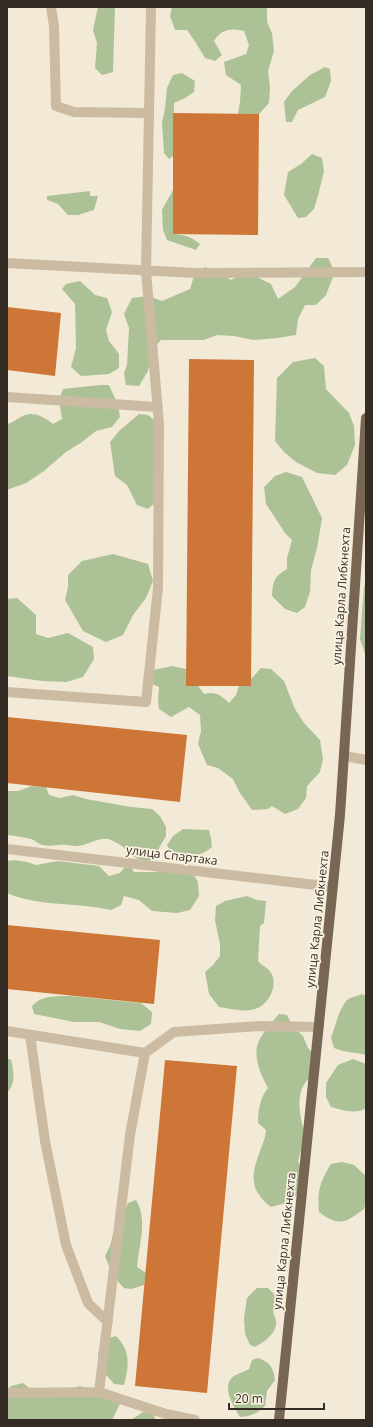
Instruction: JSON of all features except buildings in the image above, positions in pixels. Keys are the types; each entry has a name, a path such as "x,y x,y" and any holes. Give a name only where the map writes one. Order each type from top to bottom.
{"main road":[{"name":"улица Карла Либкнехта","path":"279,1420 333,887 344,756 366,418"}],"street":[{"path":"51,7 54,26 56,106 74,112 149,113"},
{"path":"7,692 146,702 158,588 159,424 146,270 151,7"},
{"path":"7,263 195,273 366,272"},
{"path":"7,397 157,407"},
{"path":"344,756 366,760"},
{"name":"улица Спартака","path":"7,849 333,887"},
{"path":"99,1392 130,1135 145,1053 174,1032 260,1026 319,1027"},
{"path":"7,1031 145,1053"},
{"path":"30,1035 45,1141 66,1245 88,1303 108,1322"},
{"path":"7,1393 99,1392 166,1414 195,1420"}],"green space":[{"path":"98,7 115,7 113,72 102,75 95,68 97,43 93,30"},
{"path":"172,7 267,7 267,22 272,33 274,51 268,71 270,88 269,103 259,114 238,114 241,85 226,75 224,62 246,54 249,45 244,31 227,30 220,34 214,41 222,55 215,61 205,58 187,30 175,30 170,16"},
{"path":"325,67 330,69 331,81 325,97 298,110 292,122 286,122 284,102 292,91 310,75"},
{"path":"182,73 195,81 194,92 174,103 173,156 169,159 164,153 162,123 167,88 173,75"},
{"path":"312,154 322,158 324,171 314,209 306,217 298,218 284,195 288,172 301,164"},
{"path":"173,190 173,234 187,236 196,241 200,244 196,250 167,240 163,230 162,210"},
{"path":"90,191 90,196 98,196 94,210 78,215 68,215 58,204 47,200 47,196"},
{"path":"316,258 328,258 335,272 326,295 316,305 305,305 298,319 296,335 253,340 234,336 217,335 204,340 161,340 153,349 148,371 139,386 126,385 124,373 127,365 129,328 124,314 132,298 148,296 162,301 190,289 195,273 205,267 224,273 230,280 248,273 271,284 278,299 295,287"},
{"path":"80,281 95,295 107,298 112,312 106,330 109,341 119,354 119,368 109,374 81,376 71,367 76,348 75,304 62,289 66,284"},
{"path":"315,358 324,366 326,389 349,413 354,426 355,445 347,465 335,475 317,473 296,462 284,452 275,441 277,378 293,362"},
{"path":"109,385 118,405 120,417 112,427 96,431 26,483 7,490 7,424 25,415 34,414 53,424 62,419 59,400 63,389"},
{"path":"139,414 148,415 159,424 158,500 148,509 137,505 127,485 115,476 110,442 119,431"},
{"path":"286,472 302,477 322,518 317,548 311,570 310,592 305,607 297,613 285,609 272,596 275,580 279,574 287,569 287,558 292,540 285,533 266,504 264,487 275,476"},
{"path":"113,554 148,564 153,581 146,598 133,615 123,635 106,642 83,631 65,600 68,587 68,575 82,561"},
{"path":"366,585 366,657 360,639 364,586"},
{"path":"17,598 36,615 36,634 48,638 68,633 93,647 94,659 83,677 66,682 42,681 7,676 7,599"},
{"path":"172,666 186,669 204,694 217,694 229,703 236,695 239,686 251,686 251,679 261,668 271,669 284,681 295,709 304,723 320,740 323,759 320,772 307,786 306,798 298,809 285,814 272,806 268,809 252,810 240,793 233,779 218,768 207,765 198,744 201,731 200,715 189,707 171,717 159,709 159,687 148,682 149,671"},
{"path":"32,786 46,787 49,795 60,798 73,795 86,799 131,807 152,809 160,816 166,827 166,836 159,848 159,857 144,861 134,856 118,843 107,839 98,840 80,846 45,846 31,839 7,835 7,791 18,791"},
{"path":"183,829 209,830 212,847 203,853 193,856 172,854 167,845 173,836"},
{"path":"14,860 36,865 58,861 99,866 109,876 120,873 128,863 134,872 156,872 171,868 191,870 198,882 199,896 190,910 177,913 152,911 139,900 124,896 121,905 111,910 32,900 7,893 7,861"},
{"path":"247,896 257,900 266,901 264,923 260,926 258,961 270,971 274,981 273,989 266,1001 255,1009 241,1010 219,1007 209,994 205,972 220,956 220,944 215,920 216,906 225,901"},
{"path":"362,994 366,996 366,1055 342,1051 334,1048 331,1038 343,1005 350,998"},
{"path":"71,996 141,1003 152,1012 151,1024 140,1031 120,1029 99,1022 74,1022 34,1014 32,1006 40,1000 50,997"},
{"path":"279,1014 287,1015 293,1027 303,1036 308,1048 316,1057 314,1075 305,1083 299,1104 307,1141 300,1153 298,1161 304,1175 302,1191 286,1203 271,1207 259,1195 254,1184 254,1170 266,1130 258,1123 259,1109 261,1100 268,1088 258,1066 256,1055 261,1036"},
{"path":"7,1058 11,1060 14,1077 12,1085 7,1093"},
{"path":"353,1059 366,1064 366,1108 353,1112 331,1107 326,1097 326,1083 338,1065"},
{"path":"342,1162 354,1165 366,1176 366,1199 364,1209 347,1220 337,1221 326,1217 319,1212 318,1198 324,1176 331,1164"},
{"path":"136,1200 142,1215 142,1232 137,1267 146,1273 144,1285 131,1289 124,1288 113,1276 105,1256 110,1246 113,1234 119,1225 128,1203"},
{"path":"257,1288 268,1288 276,1296 279,1308 273,1312 276,1321 274,1330 266,1340 255,1347 250,1345 245,1334 244,1318 247,1298"},
{"path":"116,1336 124,1347 128,1359 124,1385 114,1384 102,1370 98,1354 101,1343 106,1339"},
{"path":"258,1358 271,1366 275,1380 267,1391 265,1406 254,1414 240,1417 228,1391 228,1385 234,1376 249,1369 252,1360"},
{"path":"23,1383 36,1393 58,1393 80,1386 122,1400 112,1420 7,1420 7,1390 11,1386"},
{"path":"143,1412 153,1414 156,1420 131,1420"}]}
